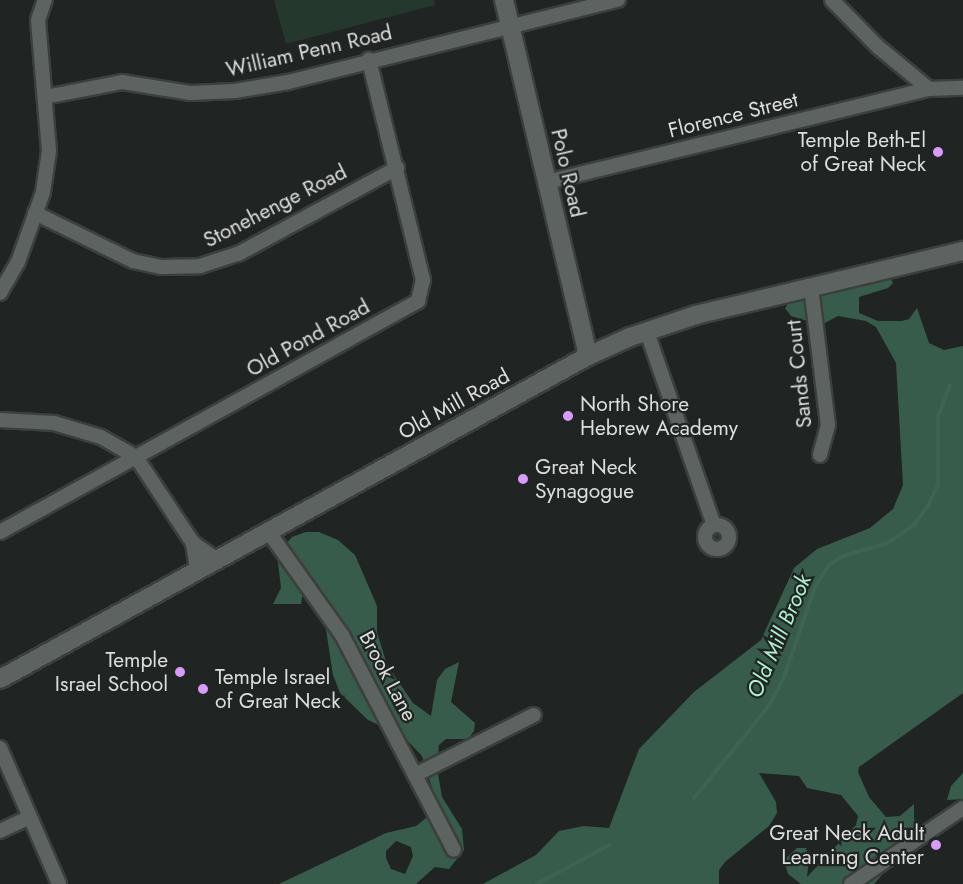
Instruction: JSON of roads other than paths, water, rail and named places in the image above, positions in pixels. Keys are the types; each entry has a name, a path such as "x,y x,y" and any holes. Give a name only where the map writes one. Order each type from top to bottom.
{"street":[{"path":"0,293 18,262 35,213 49,151 38,39 38,20 45,0"},
{"name":"Polo Road","path":"504,0 588,357"},
{"name":"William Penn Road","path":"45,97 122,82 151,83 191,93 226,92 288,82 369,60 618,0"},
{"path":"832,0 877,46 929,89"},
{"name":"Old Pond Road","path":"0,532 418,301 423,280 369,60"},
{"name":"Florence Street","path":"547,182 929,89 962,84"},
{"name":"Stonehenge Road","path":"35,213 133,261 161,267 200,266 238,254 397,168"},
{"name":"Old Mill Road","path":"0,679 197,569 588,357 647,332 811,287 963,251"},
{"name":"Sands Court","path":"811,287 828,425 820,455"},
{"path":"647,332 714,525"},
{"path":"0,420 54,423 101,437 136,457 194,543 216,559"},
{"name":"Brook Lane","path":"268,531 342,635 454,850"},
{"path":"194,543 197,569"},
{"path":"415,775 534,714"},
{"path":"0,748 28,818 59,884"},
{"path":"851,884 963,808"},
{"path":"0,831 28,818"}],"waterway":[{"name":"Old Mill Brook","path":"694,798 768,707 783,680 815,587 829,565 843,556 888,543 914,525 928,506 938,485 938,416 950,385"},
{"name":"Old Mill Brook","path":"537,884 609,845"}],"place":[{"name":"Temple Beth-El of Great Neck","path":"938,152"},
{"name":"North Shore Hebrew Academy","path":"568,416"},
{"name":"Great Neck Synagogue","path":"523,479"},
{"name":"Temple Israel School","path":"180,672"},
{"name":"Temple Israel of Great Neck","path":"203,689"},
{"name":"Great Neck Adult Learning Center","path":"936,845"}]}
